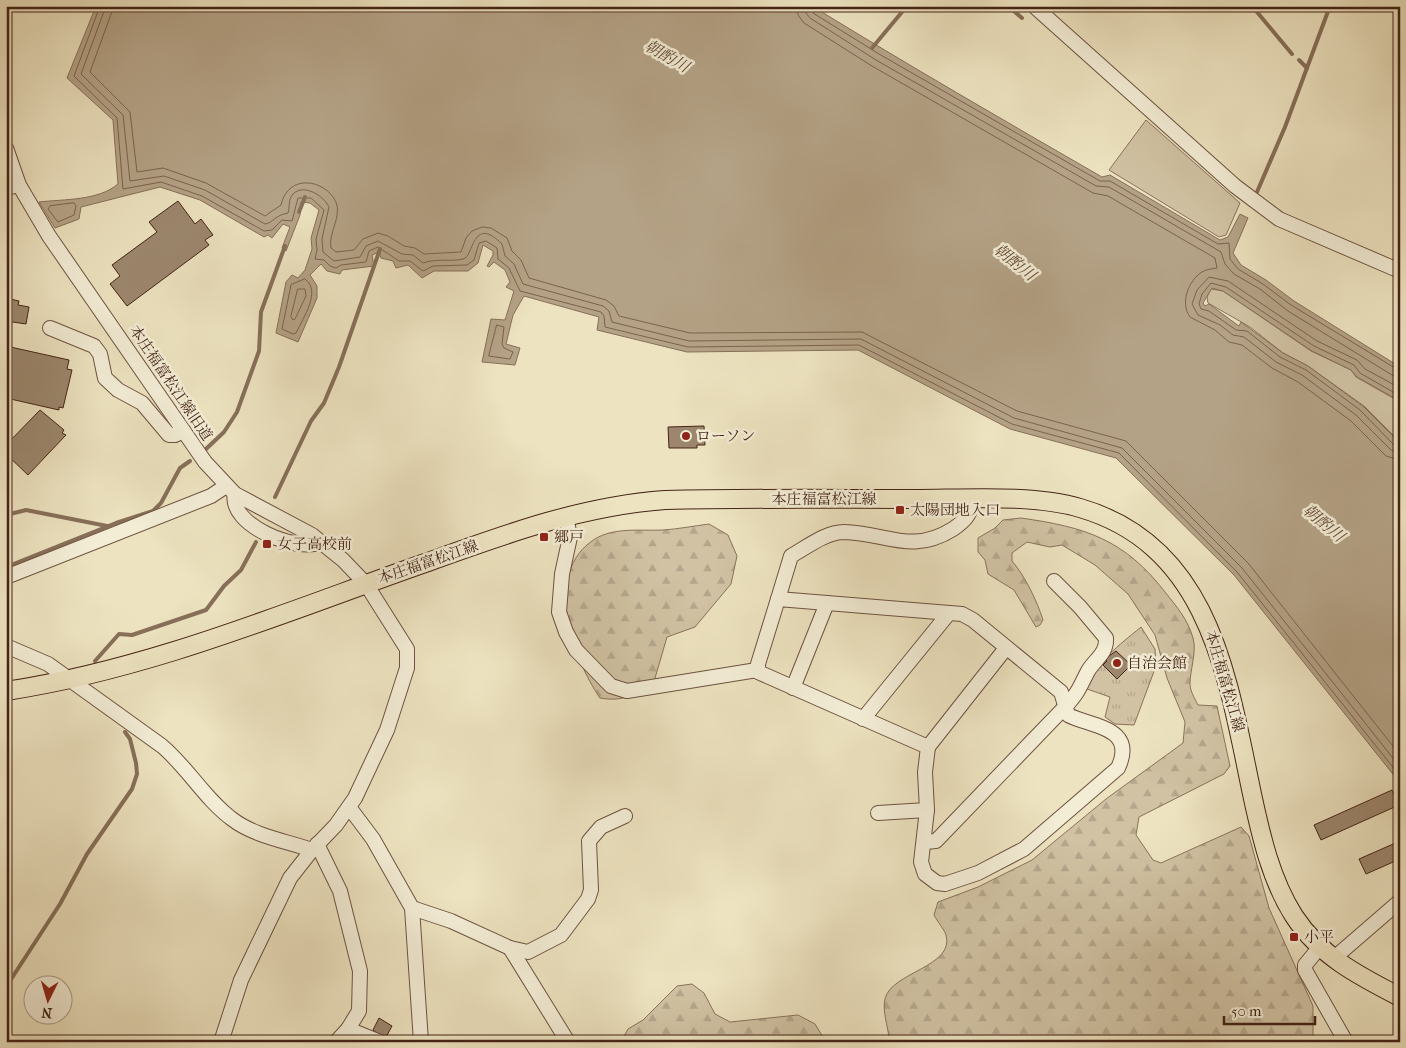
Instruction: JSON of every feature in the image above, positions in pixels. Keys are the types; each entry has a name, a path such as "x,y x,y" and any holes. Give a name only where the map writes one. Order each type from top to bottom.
{"main road":[{"name":"本庄福富松江線","path":"6,691 70,679 185,648 510,533 615,504 664,500 973,499 1047,502 1096,514 1140,538 1166,560 1180,576 1201,608 1223,666 1258,820 1275,879 1295,918 1319,948 1351,972 1400,997"}],"street":[{"path":"1034,6 1235,186 1279,219 1400,270"},
{"name":"本庄福富松江線旧道","path":"6,148 12,186 49,236 183,431 230,490 296,526 321,542 343,560 366,584 407,649 407,668 387,730 349,807 336,825 314,847 290,878 241,980 226,1041"},
{"path":"50,328 94,346 100,354 105,378 118,390 142,403 169,435 175,436 183,431"},
{"path":"6,577 230,490 237,510 263,532 302,545 321,542"},
{"path":"757,670 791,556 827,537 843,532 919,543 942,536 965,521 972,510 973,499"},
{"path":"566,516 570,537 562,574 559,612 566,632 576,650 611,686 627,691 757,670 928,747"},
{"path":"925,842 936,841 1065,707 1080,691 1089,670 1102,656 1106,638 1080,607 1054,581"},
{"path":"778,599 962,614 973,620 1061,692 1068,715 1105,726 1114,733 1121,746 1122,759 1118,768 1024,849 978,873 945,884 930,879 922,869 921,862 925,842 927,810 925,772 928,747 1006,648"},
{"path":"794,688 827,603"},
{"path":"863,719 949,613"},
{"path":"6,646 48,664 174,756 218,808 233,820 246,828 314,847 340,891 360,971 359,1011 348,1029 336,1042"},
{"path":"349,807 373,839 412,908 421,1042"},
{"path":"878,813 927,810"},
{"path":"412,908 451,922 510,948 528,952 561,935 588,899 591,890 589,841 601,827 626,816"},
{"path":"1334,959 1400,901"},
{"path":"510,948 568,1042"},
{"path":"1319,948 1305,965 1305,970 1346,1042"},
{"path":"348,1029 380,1042"}],"green space":[{"path":"1146,120 1240,203 1226,235 1219,237 1109,170"},
{"path":"1211,289 1223,291 1311,351 1351,370 1356,377 1400,402 1400,442 1364,406 1308,366 1283,353 1250,327 1208,303 1207,297"},
{"path":"1021,518 1065,526 1102,538 1134,559 1150,574 1185,619 1194,643 1190,679 1191,689 1198,705 1217,706 1230,766 1224,774 1139,817 1136,835 1153,860 1161,863 1241,827 1249,836 1269,908 1313,1006 1313,1037 1310,1042 887,1042 889,1038 884,1003 890,990 898,982 941,955 946,946 946,935 934,915 938,902 978,887 1032,860 1106,799 1183,743 1185,722 1167,678 1155,635 1128,594 1095,565 1062,545 1050,547 1027,542 1012,553 1012,561 1030,589 1043,620 1036,627 1014,590 988,574 985,560 978,552 978,538 995,528 1003,520"},
{"path":"709,524 728,535 737,556 731,584 695,627 667,637 653,685 634,695 622,698 600,698 580,660 567,616 566,593 569,572 579,554 595,539 602,535 619,531 669,530"},
{"path":"1141,627 1155,649 1156,666 1134,725 1115,724 1105,717 1110,697 1087,689 1103,661"},
{"path":"692,984 704,993 715,1014 730,1022 798,1015 815,1024 826,1042 621,1042 628,1029 643,1020 677,986"}],"water":[{"name":"朝酌川","path":"96,6 812,6 1102,177 1110,175 1220,240 1228,237 1240,214 1248,218 1233,253 1241,265 1266,280 1294,301 1400,367 1400,401 1357,377 1351,370 1312,351 1223,291 1212,288 1203,303 1205,306 1209,304 1239,326 1241,322 1283,353 1308,366 1364,407 1400,443 1400,783 1234,575 1116,458 1010,429 858,350 687,352 597,330 599,317 524,296 513,315 506,344 520,348 515,365 482,362 491,319 505,320 514,291 506,287 510,282 505,270 494,262 489,267 487,266 493,251 483,245 478,263 468,271 434,271 422,278 408,265 396,268 393,261 381,258 379,252 372,255 374,266 342,270 340,274 327,271 321,264 310,275 317,286 317,298 298,342 276,333 286,282 292,275 298,278 305,270 312,249 311,238 319,210 310,203 301,202 300,215 286,251 282,248 290,227 283,224 272,238 268,235 264,237 200,200 160,187 81,207 79,219 55,228 39,202 101,194 118,184 113,120 67,78"}],"building":[{"path":"178,201 195,224 201,219 213,235 205,240 209,245 127,306 110,284 120,276 112,265 157,232 149,222"},
{"path":"6,298 19,301 18,305 29,307 26,324 6,321"},
{"path":"6,346 69,360 67,369 72,370 63,408 59,407 59,410 6,398"},
{"path":"40,410 64,430 62,433 66,435 28,475 6,454 6,445"},
{"name":"ローソン","path":"704,426 705,445 697,445 697,448 669,448 668,427"},
{"name":"自治会館","path":"1116,651 1131,665 1117,679 1103,665 1107,661 1105,659"},
{"path":"1392,790 1399,805 1321,840 1314,825"},
{"path":"1400,841 1400,859 1366,874 1359,859"},
{"path":"379,1018 392,1026 385,1039 373,1030"}],"waterway":[{"path":"872,48 907,6"},
{"path":"1008,6 1022,18"},
{"path":"1252,6 1292,54"},
{"path":"1257,192 1285,127 1330,6"},
{"path":"1299,60 1307,68"},
{"path":"299,212 305,197"},
{"path":"206,449 224,432 237,412 259,351 261,312 285,246"},
{"path":"275,497 311,421 324,403 339,367 380,249"},
{"path":"6,567 116,523 153,511 161,503 180,468 190,461"},
{"path":"6,515 26,510 107,526"},
{"path":"95,661 119,634 132,635 206,610 224,586 241,570 256,542"},
{"path":"6,987 60,904 87,854 132,789 137,774 136,763 130,739 125,732"}],"place":[{"name":"ローソン","path":"686,436"},
{"name":"太陽団地入口","path":"900,510"},
{"name":"郷戸","path":"544,537"},
{"name":"女子高校前","path":"267,544"},
{"name":"自治会館","path":"1117,663"},
{"name":"小平","path":"1294,937"}]}
